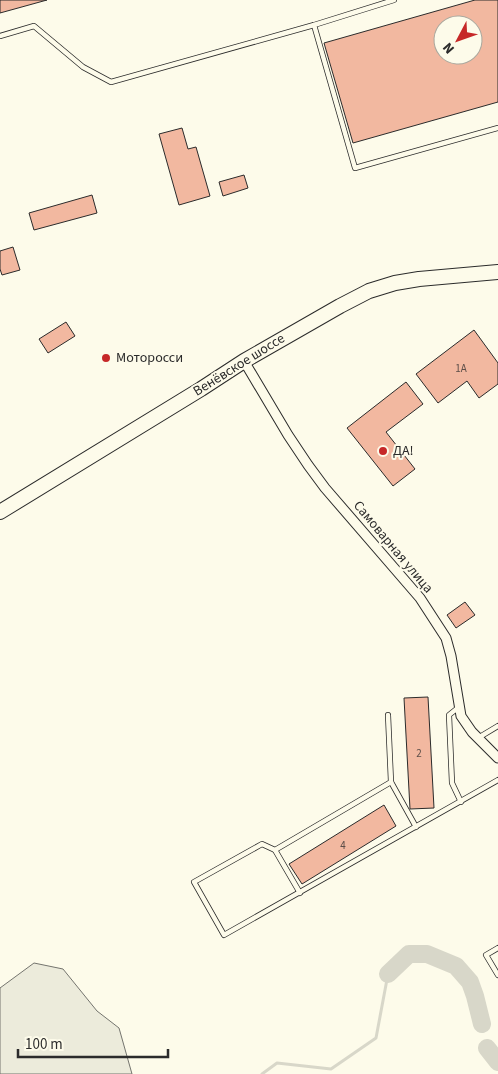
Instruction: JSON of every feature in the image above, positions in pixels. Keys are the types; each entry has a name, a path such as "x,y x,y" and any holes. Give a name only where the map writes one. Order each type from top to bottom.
{"main road":[{"name":"Венёвское шоссе","path":"0,512 244,361 368,291 419,279 498,272"}],"street":[{"name":"Самоварная улица","path":"244,361 308,465 325,488 420,598 446,638 451,656 461,716 472,732 498,758"}],"lane":[{"path":"0,36 34,26 83,67 111,82 314,25 394,0"},
{"path":"314,25 355,168 498,128"},
{"path":"459,707 449,715 452,783 461,802"},
{"path":"388,715 391,782 416,827"},
{"path":"478,738 498,726"},
{"path":"300,893 275,850 262,844 194,882 224,935 300,893 461,802 498,780"},
{"path":"275,850 391,782"},
{"path":"498,948 486,955 498,975"}],"shaded area":[{"path":"34,963 63,969 97,1011 119,1028 132,1074 0,1074 0,988"}],"building":[{"path":"0,0 47,0 0,13"},
{"path":"475,0 498,0 498,102 353,143 324,43"},
{"path":"182,128 188,149 196,147 210,196 179,205 159,134"},
{"path":"244,175 248,188 223,196 219,182"},
{"path":"92,195 97,213 34,230 29,213"},
{"path":"13,247 20,270 2,275 0,251"},
{"path":"66,322 75,336 48,353 39,339"},
{"path":"474,330 498,363 498,384 479,398 467,381 438,403 416,374"},
{"name":"ДА!","path":"406,382 423,404 386,432 415,469 393,486 347,428"},
{"path":"465,602 475,615 456,628 447,615"},
{"path":"428,697 434,808 410,809 404,698"},
{"path":"384,805 396,826 302,884 289,864"}],"waterway":[{"path":"388,974 409,954 427,954 456,966 470,982 482,1024"},
{"path":"262,1074 277,1063 331,1069 376,1038 388,974"},
{"path":"487,1048 498,1062"}],"place":[{"name":"Моторосси","path":"106,358"},
{"name":"ДА!","path":"383,451"}]}
